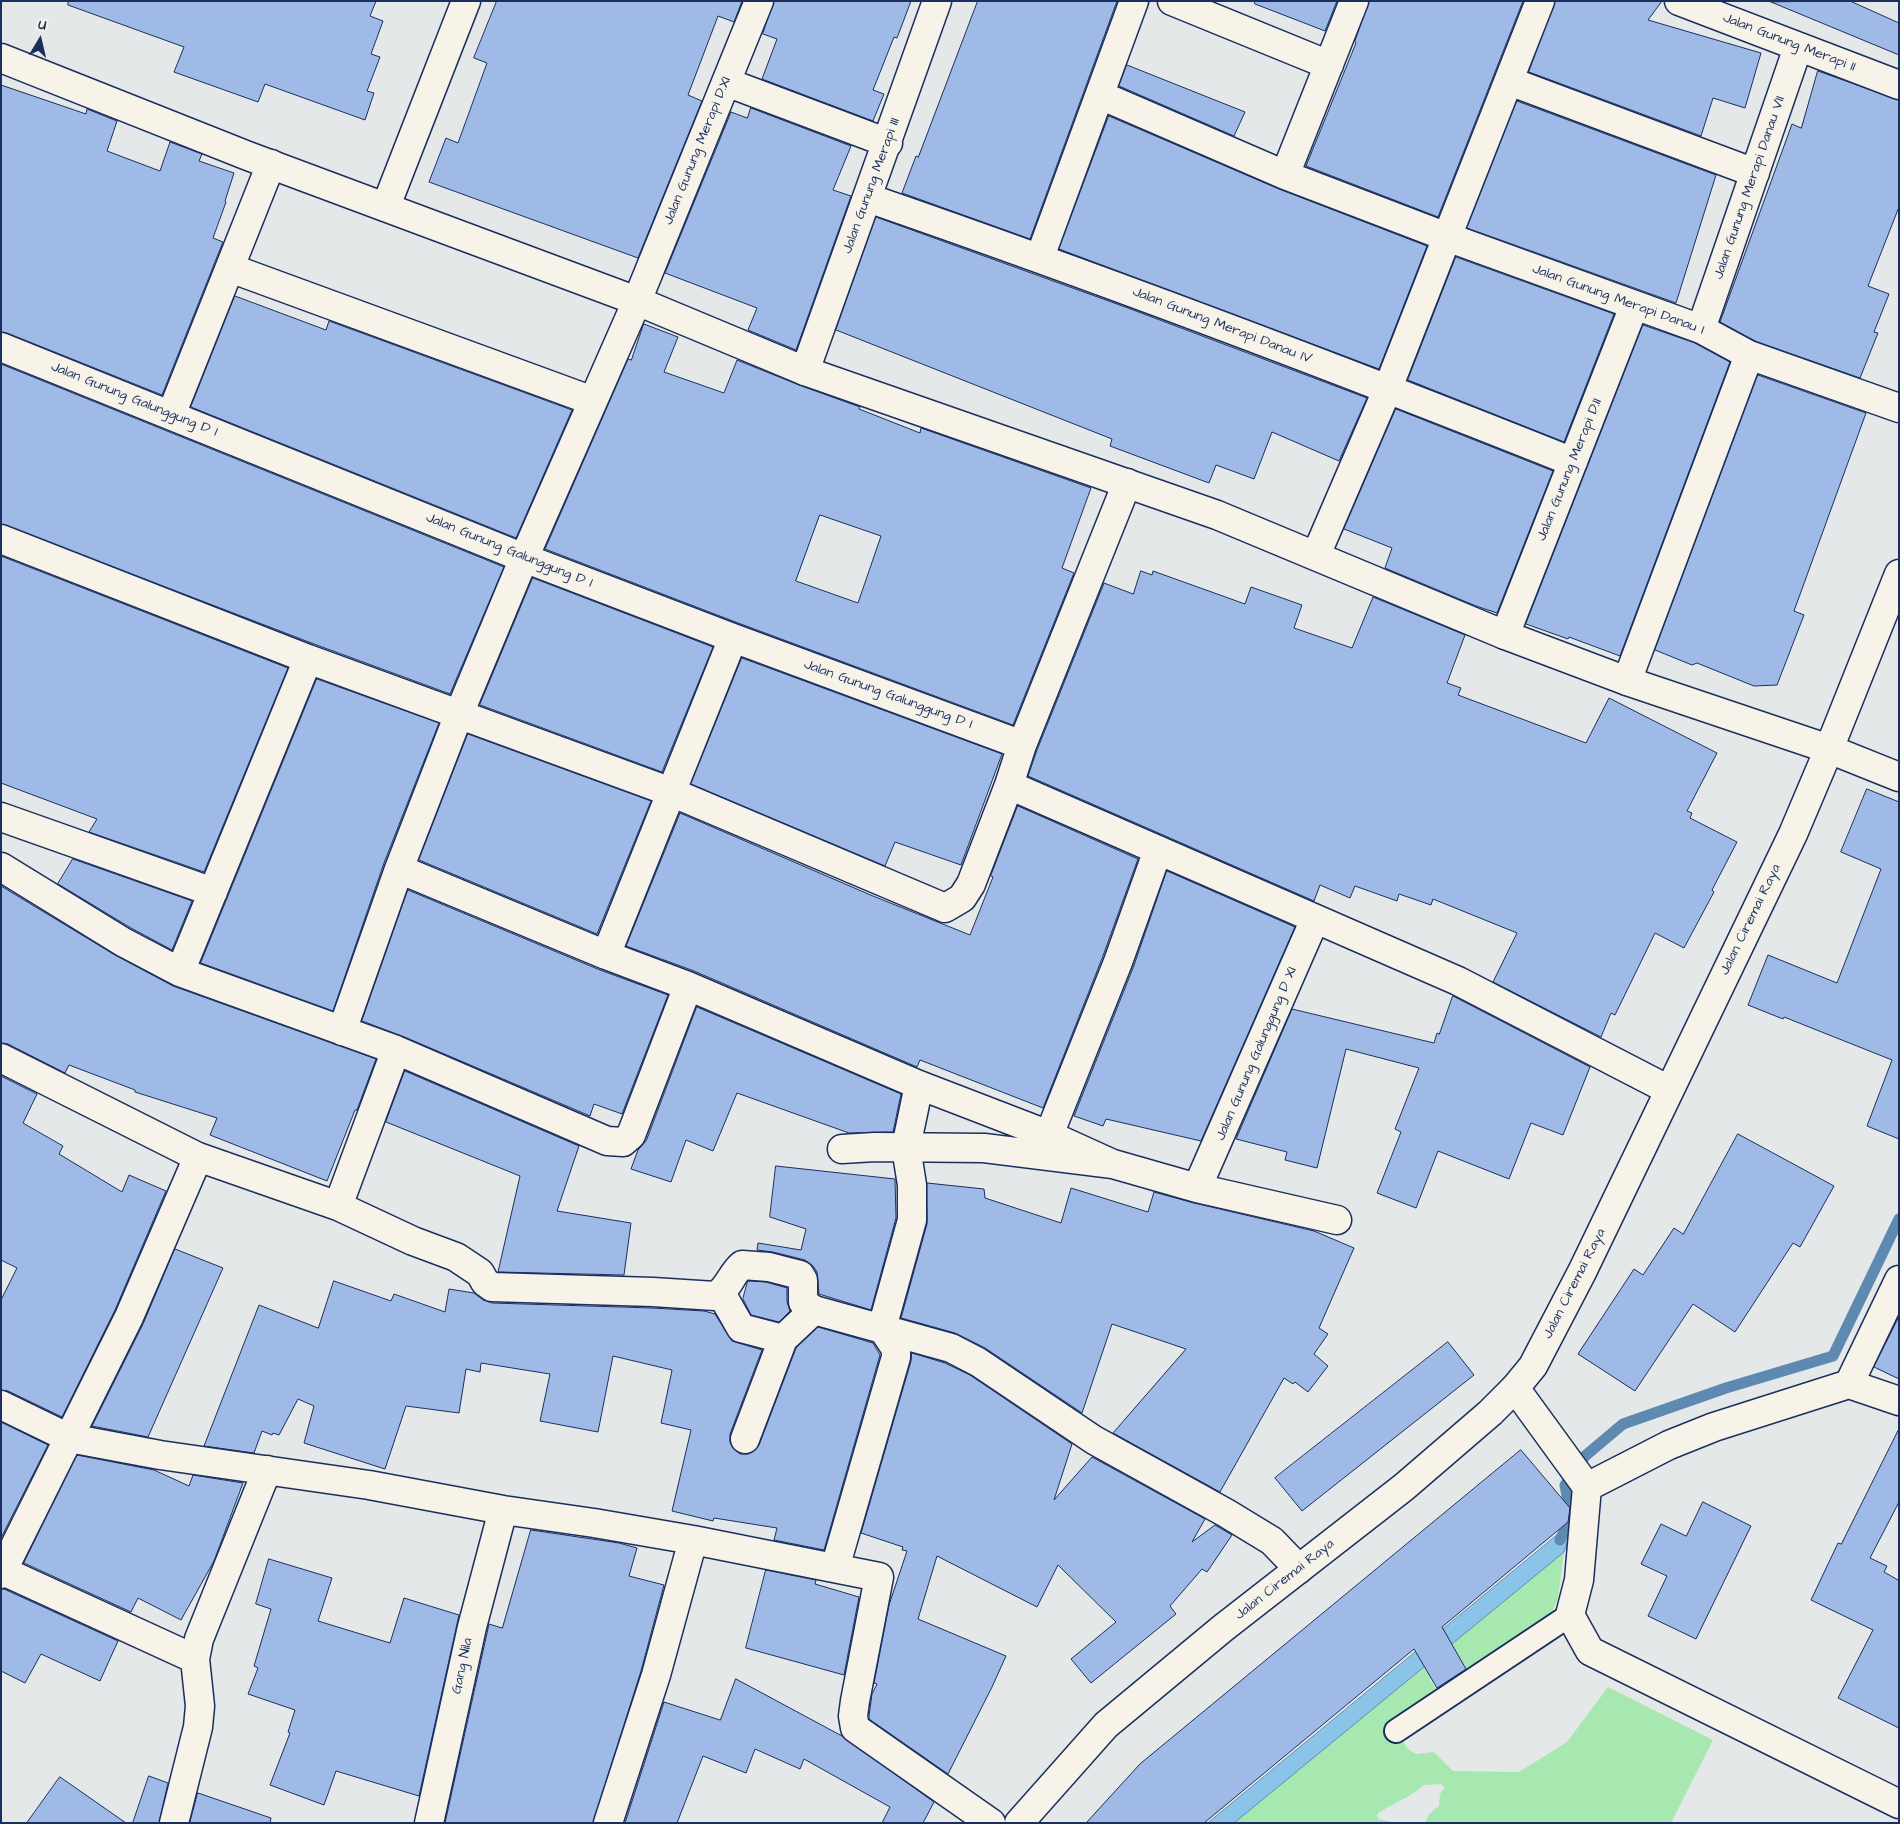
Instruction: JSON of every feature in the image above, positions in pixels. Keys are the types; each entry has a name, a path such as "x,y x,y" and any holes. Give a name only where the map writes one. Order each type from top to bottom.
{"street":[{"path":"386,206 466,1"},
{"name":"Jalan Gunung Merapi D.XI","path":"342,1031 399,869 459,714 524,558 637,301 759,1"},
{"name":"Jalan Gunung Merapi III","path":"805,371 888,143 937,1"},
{"path":"1040,257 1134,1"},
{"path":"1172,1 1329,64"},
{"path":"1285,175 1354,1"},
{"path":"1316,555 1388,388 1540,1"},
{"name":"Jalan Gunung Merapi II","path":"1679,1 1722,9 1798,48 1899,85"},
{"name":"Jalan Gunung Merapi Danau VII","path":"1701,329 1798,48"},
{"path":"1,58 271,164 637,301 805,371 1217,515 1505,634 1627,681 1829,749 1899,777"},
{"path":"1509,81 1755,173"},
{"path":"726,82 888,143"},
{"name":"Jalan Gunung Merapi Danau I","path":"1100,95 1285,175 1447,237 1701,329 1749,356 1899,408"},
{"path":"171,415 271,164"},
{"name":"Jalan Gunung Merapi Danau IV","path":"868,198 1040,257 1388,388 1573,462"},
{"path":"230,268 593,401"},
{"name":"Jalan Gunung Merapi D.II","path":"1505,634 1634,306"},
{"name":"Jalan Gunung Galunggung D I","path":"1,347 524,558 1022,745"},
{"path":"1627,681 1749,356"},
{"path":"1,539 308,659 671,792 945,908 962,898 971,884 1009,786 1022,745 1127,483"},
{"name":"Jalan Ciremai Raya","path":"1019,1823 1106,1725 1224,1628 1404,1486 1516,1388 1533,1366 1578,1281 1793,834 1899,574"},
{"path":"606,955 733,638"},
{"path":"180,972 308,659"},
{"path":"1009,786 1458,980 1669,1090"},
{"path":"1,817 213,892"},
{"path":"1049,1135 1118,962 1158,850"},
{"path":"1,867 123,942 180,972 396,1050 607,1141 623,1142 631,1135 688,986"},
{"path":"399,869 606,955 688,986 919,1085 1049,1135 1113,1164 1197,1188 1337,1220"},
{"name":"Jalan Gunung Galunggung D XI","path":"1197,1188 1315,919"},
{"path":"338,1206 396,1050"},
{"path":"1,1058 198,1157 338,1206 413,1241 456,1257 480,1273 485,1282 492,1287 716,1296 722,1293 732,1276 742,1265 769,1267 800,1276 803,1280 803,1302 814,1310 952,1348 978,1362 1094,1440 1226,1513 1272,1541 1299,1569"},
{"path":"835,1568 896,1357 896,1349 882,1328 912,1220 912,1185 906,1147 919,1085"},
{"path":"842,1149 906,1147 984,1148 1113,1164"},
{"path":"195,1659 2,1572 8,1543 69,1438 129,1317 198,1157"},
{"path":"1849,1384 1899,1280"},
{"path":"722,1293 741,1328 783,1339"},
{"path":"744,1439 783,1339 814,1310"},
{"path":"1584,1483 1714,1427 1849,1384 1899,1401"},
{"path":"1516,1388 1584,1483 1579,1580 1570,1615 1590,1651 1899,1804"},
{"path":"1,1405 69,1438 160,1455 368,1485 503,1510 694,1540 879,1577 855,1701 853,1716 855,1728 991,1823"},
{"path":"174,1823 198,1727 200,1706 195,1659 199,1639 267,1470"},
{"name":"Gang Nila","path":"429,1823 472,1627 503,1510"},
{"path":"608,1823 656,1675 694,1540"}],"lane":[{"path":"1396,1731 1570,1615"}],"green space":[{"path":"1564,1552 1558,1598 1550,1617 1470,1674 1461,1660 1430,1679 1439,1694 1394,1729 1408,1749 1416,1754 1434,1752 1453,1771 1519,1772 1567,1742 1608,1687 1713,1740 1671,1823 1425,1823 1429,1814 1439,1806 1440,1794 1445,1787 1441,1784 1424,1785 1377,1814 1378,1819 1396,1823 1234,1823"}],"water":[{"path":"1574,1521 1564,1552 1234,1823 1208,1823"}],"building":[{"path":"69,1 376,1 370,16 383,21 371,54 380,57 367,91 374,93 365,120 265,84 258,102 174,72 184,47 68,5"},
{"path":"497,1 742,1 734,22 718,16 688,95 702,101 638,258 429,182 446,138 458,143 487,63 474,58"},
{"path":"774,1 911,1 897,38 894,37 873,90 884,94 873,121 762,79 777,39 763,34"},
{"path":"978,1 1117,1 1030,239 902,193 916,156 918,157"},
{"path":"1255,1 1337,1 1325,31 1255,4"},
{"path":"1369,1 1523,1 1438,217 1306,166 1356,43"},
{"path":"1555,1 1662,1 1648,20 1761,53 1745,108 1713,98 1701,136 1529,72"},
{"path":"1850,1 1899,23 1899,55 1771,2"},
{"path":"1127,65 1245,112 1234,136 1119,86"},
{"path":"1818,71 1899,100 1899,207 1868,286 1889,294 1874,332 1878,333 1860,378 1755,341 1720,322 1792,124 1801,128"},
{"path":"1,85 86,114 87,109 117,121 107,151 160,171 170,142 202,154 199,161 234,173 213,238 223,242 162,395 1,332"},
{"path":"1517,101 1716,175 1676,303 1467,228"},
{"path":"751,108 851,146 833,190 851,196 796,350 748,330 757,308 665,273 731,112 747,118"},
{"path":"1109,116 1279,189 1427,246 1379,369 1059,249"},
{"path":"876,217 1128,308 1367,398 1339,461 1272,432 1254,479 1216,465 1209,483 1110,446 1112,439 836,330"},
{"path":"1456,257 1614,314 1564,442 1408,380"},
{"path":"235,296 326,330 329,321 572,410 516,538 191,407"},
{"path":"644,324 678,337 664,372 724,393 737,360 860,407 859,409 920,433 921,428 1091,488 1062,568 1074,573 1013,725 545,549 628,359 631,360","holes":["820,515 881,536 858,603 796,581"]},
{"path":"1643,325 1695,343 1730,362 1620,656 1569,637 1568,639 1526,624"},
{"path":"1,364 504,567 450,694 1,524"},
{"path":"1758,375 1866,413 1794,611 1804,615 1777,685 1754,686 1697,663 1692,665 1655,650"},
{"path":"1396,409 1553,471 1497,613 1385,568 1392,548 1344,529"},
{"path":"1,556 288,668 204,872 89,832 97,819 1,783"},
{"path":"1141,571 1152,575 1153,571 1245,604 1251,587 1302,605 1294,628 1352,648 1373,597 1465,635 1447,683 1461,688 1458,695 1586,743 1609,698 1717,753 1687,811 1692,813 1690,818 1737,842 1712,890 1714,892 1684,948 1655,933 1615,1015 1611,1013 1601,1037 1493,982 1517,933 1433,899 1431,905 1399,894 1397,901 1355,886 1350,898 1320,885 1314,901 1028,776 1104,583 1133,594"},
{"path":"533,578 713,647 662,772 480,705"},
{"path":"742,658 1002,754 961,865 895,842 885,866 691,784"},
{"path":"317,679 439,723 384,863 333,1011 201,963"},
{"path":"468,734 651,801 597,934 419,860"},
{"path":"1867,789 1899,802 1899,1139 1867,1126 1892,1060 1784,1017 1783,1019 1748,1005 1768,955 1837,983 1881,869 1841,852"},
{"path":"1018,806 1138,859 1103,956 1043,1108 920,1060 917,1067 694,971 626,946 680,813 873,896 970,935"},
{"path":"73,859 192,901 172,950 131,928 58,884"},
{"path":"1167,871 1295,927 1201,1141 1106,1119 1103,1126 1074,1116 1133,968"},
{"path":"1,886 115,955 173,986 376,1059 327,1181 210,1135 217,1118 135,1092 135,1090 69,1065 65,1073 8,1044 1,1043"},
{"path":"408,890 600,970 668,995 622,1114 594,1104 590,1116 402,1036 362,1021"},
{"path":"1453,996 1590,1067 1563,1135 1531,1123 1509,1179 1438,1151 1416,1208 1377,1193 1401,1132 1395,1129 1419,1068 1346,1049 1317,1168 1285,1160 1287,1152 1236,1139 1292,1009 1434,1043"},
{"path":"697,1007 901,1094 893,1132 849,1133 737,1093 713,1151 686,1140 671,1182 631,1169 638,1150 646,1141"},
{"path":"405,1071 579,1146 557,1211 631,1223 624,1275 498,1272 520,1176 386,1122"},
{"path":"1,1076 37,1094 23,1123 63,1146 59,1154 122,1192 129,1175 166,1191 115,1310 62,1417 8,1391 1,1390 1,1300 17,1268 1,1260"},
{"path":"1738,1134 1834,1186 1800,1247 1793,1243 1735,1332 1693,1304 1635,1391 1578,1354 1634,1269 1643,1275 1674,1228 1683,1234"},
{"path":"776,1166 895,1179 896,1218 871,1310 819,1294 817,1272 805,1260 757,1250 758,1243 801,1250 806,1229 770,1217"},
{"path":"927,1183 984,1189 985,1198 1061,1223 1071,1188 1148,1212 1154,1192 1314,1231 1354,1248 1319,1328 1328,1334 1314,1354 1328,1366 1308,1392 1295,1382 1293,1384 1284,1378 1220,1492 1113,1433 1186,1349 1112,1324 1082,1413 985,1348 955,1333 901,1318 927,1224"},
{"path":"175,1249 223,1268 148,1437 92,1426 143,1324"},
{"path":"334,1281 391,1301 394,1294 445,1312 449,1289 474,1293 483,1300 492,1303 652,1308 704,1311 715,1314 732,1341 762,1350 730,1434 730,1442 733,1448 740,1454 748,1454 759,1445 796,1348 818,1327 873,1343 880,1355 824,1550 774,1540 777,1528 714,1518 713,1521 672,1511 691,1430 661,1423 672,1370 613,1356 598,1432 540,1421 550,1374 481,1363 480,1372 466,1369 459,1413 406,1406 385,1469 304,1443 314,1406 298,1399 279,1435 273,1433 272,1435 262,1431 254,1453 204,1446 259,1305 318,1328"},
{"path":"748,1281 766,1282 787,1288 787,1302 790,1311 779,1322 751,1315 743,1299"},
{"path":"1899,1317 1899,1379 1874,1367"},
{"path":"1448,1342 1474,1375 1302,1511 1275,1478"},
{"path":"912,1353 945,1363 970,1375 1072,1444 1054,1500 1092,1457 1205,1519 1192,1542 1215,1525 1232,1535 1207,1572 1202,1569 1170,1606 1176,1614 1091,1683 1071,1659 1116,1622 1058,1565 1037,1607 937,1556 918,1619 1006,1656 948,1774 869,1719 872,1694 877,1684 874,1683 889,1605 907,1551 902,1550 903,1547 861,1533"},
{"path":"1,1422 48,1445 1,1538"},
{"path":"1899,1429 1899,1502 1870,1558 1887,1566 1884,1572 1898,1580 1899,1578 1899,1728 1838,1698 1873,1630 1811,1600 1838,1543 1841,1544"},
{"path":"1521,1450 1570,1508 1568,1522 1442,1627 1466,1669 1437,1688 1414,1649 1204,1823 1086,1823 1140,1764"},
{"path":"77,1455 154,1470 189,1486 193,1475 243,1483 214,1561 181,1620 138,1598 131,1612 24,1563"},
{"path":"1703,1502 1751,1526 1696,1639 1648,1616 1667,1576 1641,1564 1661,1524 1686,1536"},
{"path":"531,1530 619,1543 637,1548 629,1576 664,1585 641,1671 593,1823 445,1823 489,1624 502,1628"},
{"path":"269,1559 332,1578 318,1621 390,1643 404,1598 459,1615 419,1796 336,1771 324,1805 270,1785 290,1733 288,1732 295,1710 248,1694 258,1668 254,1666 271,1609 256,1604"},
{"path":"766,1570 816,1580 815,1584 859,1597 844,1675 746,1648"},
{"path":"4,1589 118,1641 100,1681 41,1654 25,1683 1,1671 1,1590"},
{"path":"736,1679 842,1736 934,1802 923,1823 882,1823 890,1807 804,1759 800,1769 755,1749 746,1773 703,1756 677,1823 625,1823 664,1702 720,1720"},
{"path":"149,1776 168,1783 159,1823 133,1823"},
{"path":"60,1777 126,1823 27,1823"},
{"path":"198,1793 271,1818 270,1823 190,1823"}],"waterway":[{"path":"1560,1540 1574,1510 1567,1496 1565,1485 1585,1456 1623,1424 1726,1388 1833,1356 1899,1219"}]}
